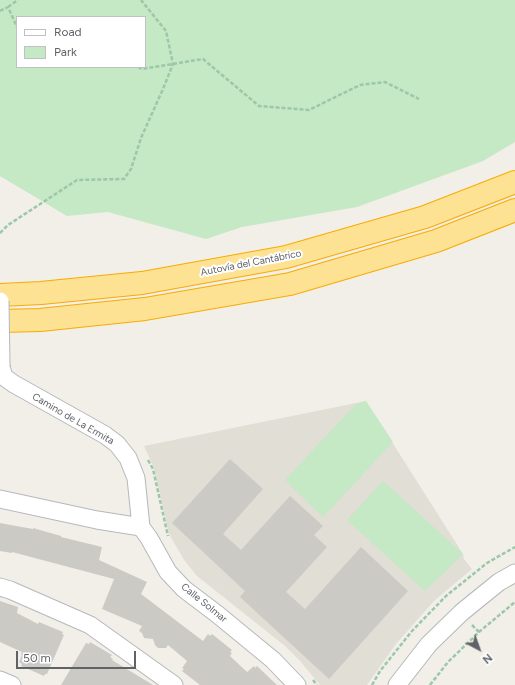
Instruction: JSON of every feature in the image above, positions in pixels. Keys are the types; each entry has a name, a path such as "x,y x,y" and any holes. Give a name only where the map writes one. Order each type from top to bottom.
{"highway":[{"name":"Autovía del Cantábrico","path":"0,295 41,293 142,283 286,257 426,217 515,182"},
{"path":"0,321 40,320 145,309 290,284 436,241 515,210"}],"street":[{"name":"Camino de La Ermita","path":"0,301 1,367 4,377 105,435 117,444 128,458 136,478 141,527"},
{"path":"0,499 96,520 141,527"},
{"name":"Calle Solmar","path":"141,527 149,538 168,572 184,589 273,660 303,680"},
{"path":"397,685 429,644 462,612 499,582 515,573"},
{"path":"0,587 18,593 90,625 174,685"},
{"path":"0,680 12,685"}],"path":[{"path":"0,11 18,0"},
{"path":"0,233 8,225 77,180 124,179 131,168 141,138 173,64 166,31 141,0"},
{"path":"8,7 16,25"},
{"path":"140,68 142,69 203,59 259,106 309,110 360,85 385,82 420,99"},
{"path":"147,458 152,469 171,542"},
{"path":"372,685 380,671 412,631 446,596 488,563 515,547"},
{"path":"430,685 448,662 479,632 515,602"},
{"path":"303,680 318,685"}],"shaded area":[{"path":"366,401 463,554 464,559 472,569 434,601 396,644 367,685 320,685 285,646 197,576 184,560 169,534 154,468 144,446"}],"green space":[{"path":"0,0 515,0 515,142 483,161 357,207 242,227 206,239 108,212 67,216 0,176"},
{"path":"366,401 393,442 323,517 285,480 356,404"},
{"path":"383,481 463,554 425,591 347,520"}],"building":[{"path":"230,459 263,489 223,534 241,550 290,496 323,526 314,535 327,547 286,592 305,609 361,547 408,591 329,679 240,597 245,591 172,523"},
{"path":"0,523 33,528 61,537 102,547 99,560 147,582 141,594 203,641 208,634 210,636 212,634 232,650 230,652 232,653 230,656 247,672 254,666 255,668 257,666 277,685 200,685 182,671 184,669 182,668 187,661 168,645 166,648 158,648 153,639 144,638 142,633 139,631 142,626 102,609 114,579 12,552 0,551"},
{"path":"0,601 18,607 17,613 38,624 39,622 63,632 62,634 64,635 47,674 44,676 21,666 22,664 19,662 22,652 0,642"},
{"path":"90,642 112,655 110,657 113,659 112,660 153,685 61,685 86,643 89,644"}]}
